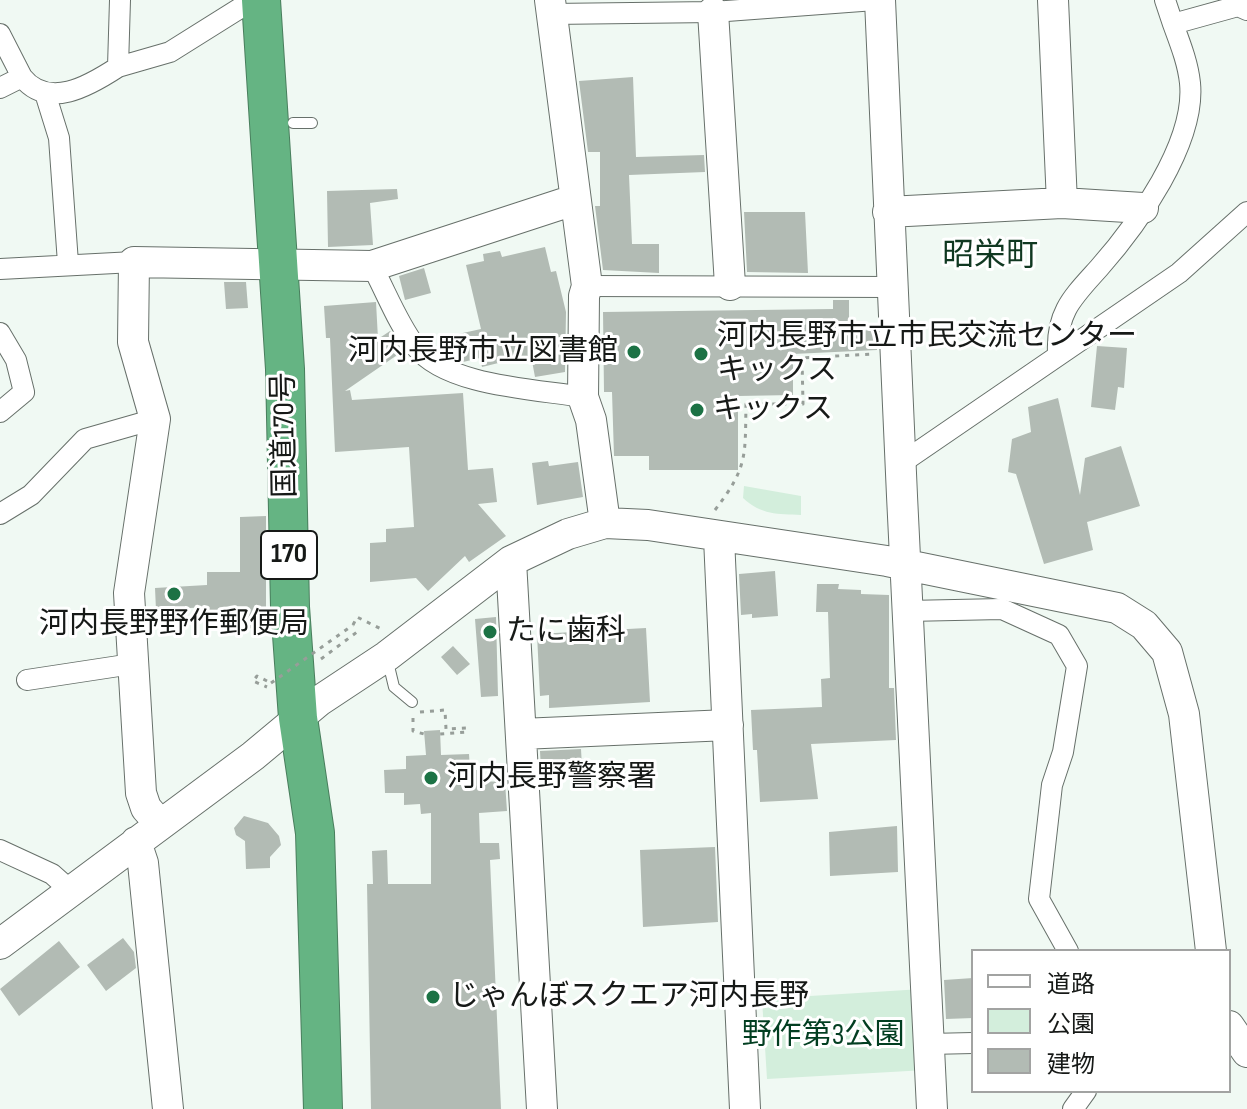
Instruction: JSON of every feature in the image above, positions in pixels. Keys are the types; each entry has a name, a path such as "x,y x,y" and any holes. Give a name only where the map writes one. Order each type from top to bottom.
{"highway":[{"name":"国道170号","path":"261,0 287,264 307,380 298,704 315,833 323,1109"},
{"name":"国道170号","path":"285,0 302,123 287,264"},
{"name":"国道170号","path":"298,704 336,944 342,1109"}],"street":[{"path":"118,67 120,0"},
{"path":"0,34 22,77 31,88 49,95 72,91 118,67 170,52 253,0"},
{"path":"605,523 591,420 583,397 584,296 587,286 550,7 713,12 877,0 903,462 903,564 932,1109"},
{"path":"1053,0 1062,203"},
{"path":"1058,353 1057,329 1077,292 1101,266 1143,208 1181,143 1188,114 1190,85 1165,0"},
{"path":"1173,24 1238,6 1247,10"},
{"path":"713,12 730,285"},
{"path":"0,88 22,77"},
{"path":"45,93 59,138 68,263"},
{"path":"0,269 68,263 134,262 372,266 574,200"},
{"path":"888,212 1062,203 1143,208"},
{"path":"903,462 1179,273 1247,212"},
{"path":"134,262 133,342 155,419 129,593 141,793 148,833 143,863 168,1109"},
{"path":"372,266 415,347 437,368 459,375 583,397"},
{"path":"587,286 891,287"},
{"path":"0,333 16,360 24,392 0,412"},
{"path":"0,514 31,495 85,439 155,419"},
{"path":"0,944 253,756 298,704 384,642 511,561 568,534 605,523 714,527 1117,608 1144,625 1167,652 1184,714 1211,949"},
{"path":"714,527 728,725 745,1109"},
{"path":"511,561 542,1109"},
{"path":"907,611 1002,609 1059,635 1077,666 1063,752 1052,785 1039,899 1067,949"},
{"path":"27,680 132,664"},
{"path":"521,734 728,725"},
{"path":"0,850 52,874 70,890"},
{"path":"1231,1029 1247,1052"},
{"path":"929,1044 971,1043"}],"lane":[{"path":"384,642 394,687 412,708"}],"path":[{"path":"714,527 745,461 746,404 803,404 802,358 895,353"},
{"path":"298,704 253,681 257,676 271,683 353,625 357,617 384,642"},
{"path":"412,708 445,710 446,729 466,728 466,732 440,734"},
{"path":"413,731 424,734"}],"green space":[{"path":"744,486 801,496 801,515 756,508 743,498"},
{"name":"野作第3公園","path":"922,989 926,1070 767,1079 762,999"}],"building":[{"path":"633,77 636,157 704,155 705,172 629,175 632,244 659,244 659,273 603,270 595,206 600,206 600,152 588,152 579,81"},
{"path":"397,189 398,199 370,203 373,245 328,247 327,191"},
{"path":"744,212 805,212 808,273 747,272"},
{"path":"545,247 551,272 556,271 566,312 565,372 535,377 532,361 525,363 523,357 482,367 480,358 463,362 454,358 449,336 481,329 466,265 484,261 483,254 500,251 502,257"},
{"path":"424,268 431,293 405,300 399,276"},
{"path":"224,282 246,282 248,308 226,309"},
{"path":"833,300 849,300 849,331 876,330 877,350 793,354 793,395 738,396 738,470 649,470 649,456 614,456 612,392 604,392 603,312 833,309"},
{"path":"376,302 378,339 390,331 403,351 345,391 350,390 352,400 463,393 468,470 493,468 497,502 478,504 506,536 469,562 465,556 428,591 416,578 370,582 370,543 386,542 386,529 414,527 409,447 335,452 330,338 326,338 324,306"},
{"path":"1097,346 1127,348 1124,388 1118,387 1115,410 1091,407"},
{"path":"1058,398 1080,495 1085,458 1121,446 1140,506 1087,522 1093,550 1044,564 1016,474 1008,472 1012,439 1031,432 1028,407"},
{"path":"548,461 549,466 578,462 583,497 537,505 532,463"},
{"path":"266,516 266,628 207,629 207,607 156,610 155,588 207,585 207,572 240,572 240,517"},
{"path":"775,571 778,616 752,618 752,614 741,615 739,574"},
{"path":"817,584 839,584 838,589 889,595 889,688 894,688 896,740 811,744 818,799 760,802 751,710 822,707 821,679 830,678 828,612 816,612"},
{"path":"496,617 498,696 481,697 475,619"},
{"path":"646,628 650,702 549,708 549,695 540,696 537,634"},
{"path":"453,646 470,664 457,675 441,657"},
{"name":"じゃんぼスクエア河内長野","path":"440,730 441,755 469,754 470,770 478,770 478,781 505,782 507,811 479,813 480,843 499,843 500,859 490,860 501,1109 371,1109 367,884 373,884 372,851 387,850 388,884 431,884 431,813 421,814 420,804 404,805 404,793 385,793 384,770 406,769 406,756 426,755 424,731"},
{"path":"581,749 582,767 541,770 540,751"},
{"path":"244,816 268,823 279,836 281,845 270,857 270,868 246,869 245,841 236,835 234,828"},
{"path":"897,826 898,872 830,876 829,832"},
{"path":"715,847 718,922 643,927 640,850"},
{"path":"123,938 134,952 136,968 106,991 87,965"},
{"path":"59,941 80,967 19,1016 0,989"},
{"path":"971,978 971,1018 946,1019 944,980"}],"place":[{"name":"河内長野市立図書館","path":"634,352"},
{"name":"河内長野市立市民交流センター キックス","path":"701,354"},
{"name":"キックス","path":"697,410"},
{"name":"河内長野野作郵便局","path":"174,594"},
{"name":"たに歯科","path":"490,632"},
{"name":"河内長野警察署","path":"431,778"},
{"name":"じゃんぼスクエア河内長野","path":"433,997"}],"district":[{"name":"昭栄町","path":"990,257"}]}
